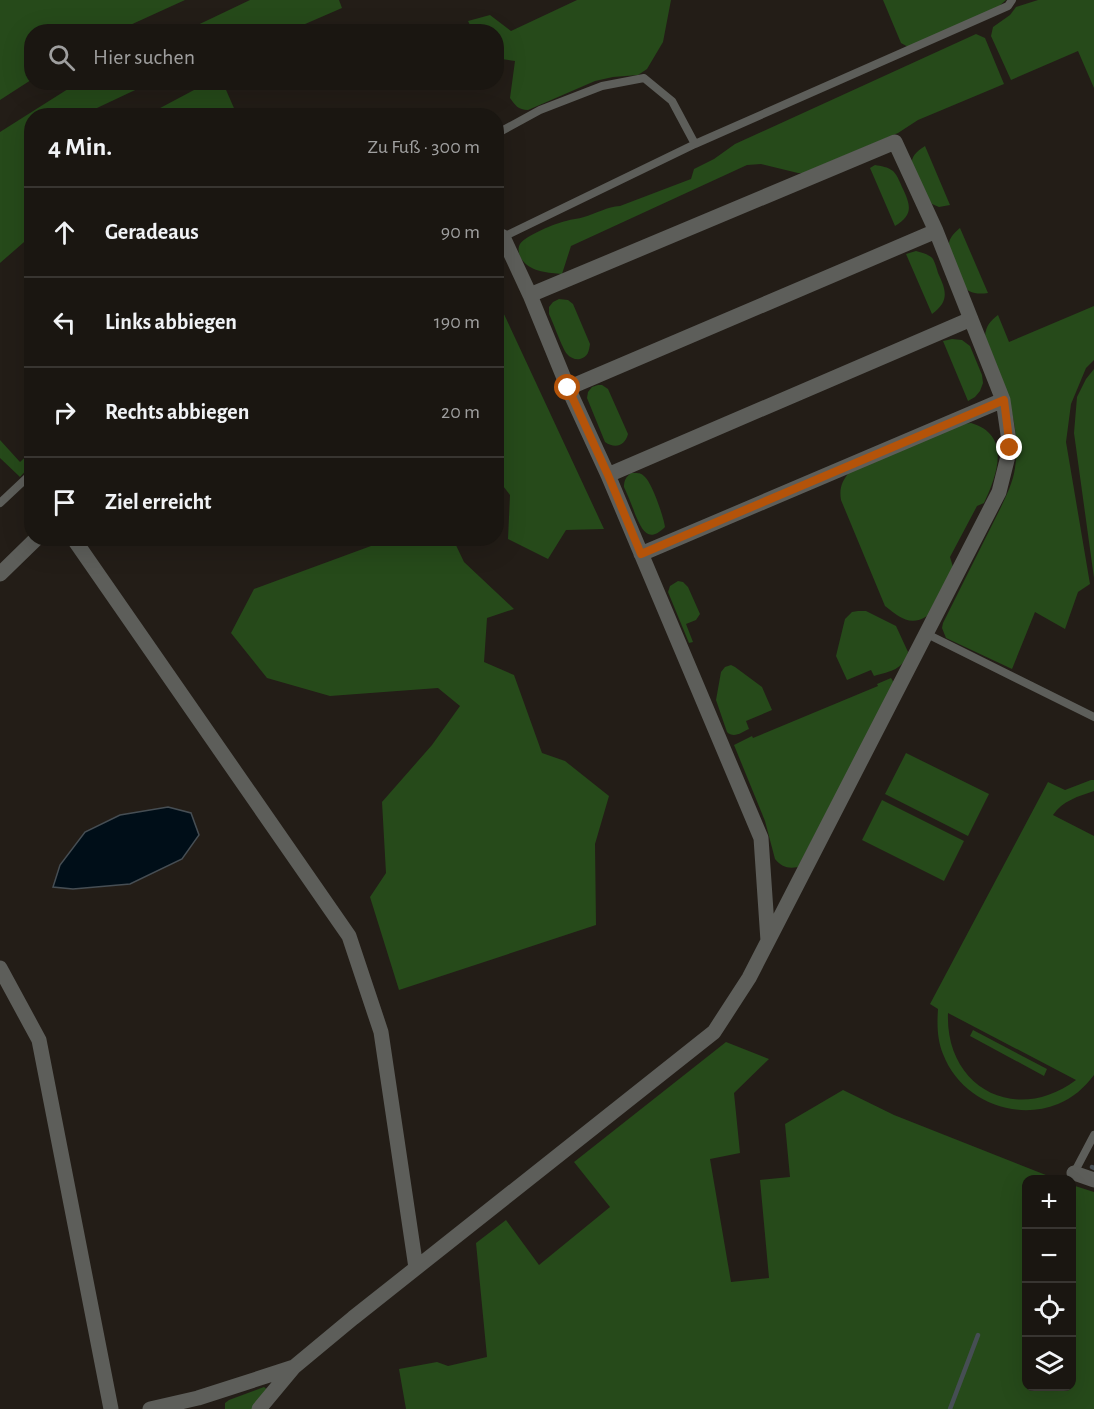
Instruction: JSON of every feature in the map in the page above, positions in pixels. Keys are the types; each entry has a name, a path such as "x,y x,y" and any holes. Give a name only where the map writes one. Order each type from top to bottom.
{"street":[{"path":"259,1409 294,1367 714,1032 749,978 999,492 1010,448 1004,400 936,231 895,142 530,295"},
{"path":"568,388 936,231"},
{"path":"504,243 530,295 568,388 608,475 760,838 768,941"},
{"path":"608,475 971,319"},
{"path":"641,554 1004,400"},
{"path":"0,574 29,546"},
{"path":"79,546 349,936 381,1032 416,1268"},
{"path":"0,968 39,1041 111,1409"},
{"path":"1074,1173 1094,1180"},
{"path":"150,1409 198,1398 294,1367"},
{"path":"198,1398 212,1409"}],"lane":[{"path":"504,233 695,144 1008,6 1012,0"},
{"path":"504,130 540,110 603,86 644,78 672,101 695,144"},
{"path":"0,503 24,480"},
{"path":"927,634 1094,717"},
{"path":"1074,1173 1094,1135"}],"green space":[{"path":"0,0 185,0 132,24 24,24 24,85 0,100"},
{"path":"250,0 339,0 342,8 305,24 200,24"},
{"path":"577,0 671,0 663,42 647,69 638,75 595,81 528,110 519,108 510,98 515,61 504,59 504,26 511,31"},
{"path":"883,0 1006,0 996,9 910,48 901,43"},
{"path":"1038,0 1094,0 1094,88 1078,51 1011,80 991,36 993,27 1010,15 1016,7"},
{"path":"490,15 502,24 470,24 468,21"},
{"path":"976,34 985,38 1004,84 918,120 898,133 803,173 761,164 747,165 571,246 562,274 536,270 520,257 520,244 541,230 561,222 620,206 691,179 694,169 714,159 735,144"},
{"path":"66,90 135,90 97,108 38,108"},
{"path":"194,90 226,90 234,108 160,108"},
{"path":"24,117 24,242 0,263 0,132"},
{"path":"925,146 950,205 939,207 932,204 915,173 913,158"},
{"path":"875,165 893,171 908,200 908,214 895,226 870,168"},
{"path":"960,228 988,293 978,294 965,288 955,268 949,243"},
{"path":"916,251 933,259 943,285 944,300 932,314 906,254"},
{"path":"559,299 568,300 573,304 590,344 588,353 583,358 575,359 567,354 549,314 549,307"},
{"path":"1094,306 1094,360 1086,368 1071,404 1066,442 1090,584 1078,592 1065,629 1035,612 1012,669 946,638 942,628 1005,497 1015,468 1016,434 1013,417 1004,384 985,336 989,324 998,315 1009,342"},
{"path":"504,314 604,529 566,530 548,559 508,539 510,495 504,487"},
{"path":"962,340 970,346 982,375 983,383 980,391 968,401 943,341"},
{"path":"1094,369 1094,578 1074,433 1077,397"},
{"path":"598,385 608,389 628,434 622,444 616,446 605,442 587,398 592,387"},
{"path":"971,423 984,429 997,446 998,457 993,480 984,503 977,506 950,557 953,567 927,616 910,621 885,606 841,500 842,485 850,471 963,424"},
{"path":"0,440 20,462 24,458 24,473 20,477 0,458"},
{"path":"631,473 643,475 651,486 665,527 659,532 650,535 640,525 624,487 624,482"},
{"path":"371,546 456,546 464,562 514,609 487,618 484,662 514,675 542,753 565,761 609,796 595,844 596,925 399,990 370,897 386,873 382,802 432,745 460,706 438,688 330,696 267,678 231,633 254,589"},
{"path":"678,581 688,587 700,614 696,620 686,624 693,642 689,643 668,592 670,586"},
{"path":"866,611 896,626 908,652 903,663 896,669 874,676 871,670 847,680 836,656 845,619 852,612"},
{"path":"731,665 762,687 772,710 746,721 749,729 735,735 727,732 716,700 721,672 725,667"},
{"path":"891,678 894,683 798,867 783,866 775,859 765,821 734,745 878,686 877,684"},
{"path":"906,753 989,794 968,836 885,794"},
{"path":"1094,780 1094,791 1066,803 1053,815 1094,836 1094,1075 1078,1092 1058,1104 1041,1109 1006,1108 990,1103 975,1094 951,1070 940,1043 938,1009 930,1004 1048,782 1065,790","holes":["948,1013 1076,1080 1053,1093 1030,1099 1008,1098 988,1092 971,1079 958,1061 950,1039"]},
{"path":"882,800 964,841 944,881 862,840"},
{"path":"973,1030 1047,1069 1044,1076 970,1036"},
{"path":"726,1042 769,1059 734,1093 740,1153 710,1159 731,1282 769,1278 760,1180 790,1177 785,1124 843,1090 894,1115 1046,1175 1022,1175 1022,1391 1076,1391 1076,1186 1094,1192 1094,1409 406,1409 399,1369 437,1362 448,1366 487,1357 476,1243 506,1220 539,1265 610,1207 574,1162"},
{"path":"264,1387 268,1390 253,1409 225,1409 225,1403 229,1400"}],"shaded area":[{"path":"168,807 191,813 199,835 182,859 130,884 73,889 53,887 60,865 85,832 120,815"}],"waterway":[{"path":"950,1409 978,1335"}],"route":[{"path":"568,388 641,554 1004,400 1010,448"}]}
